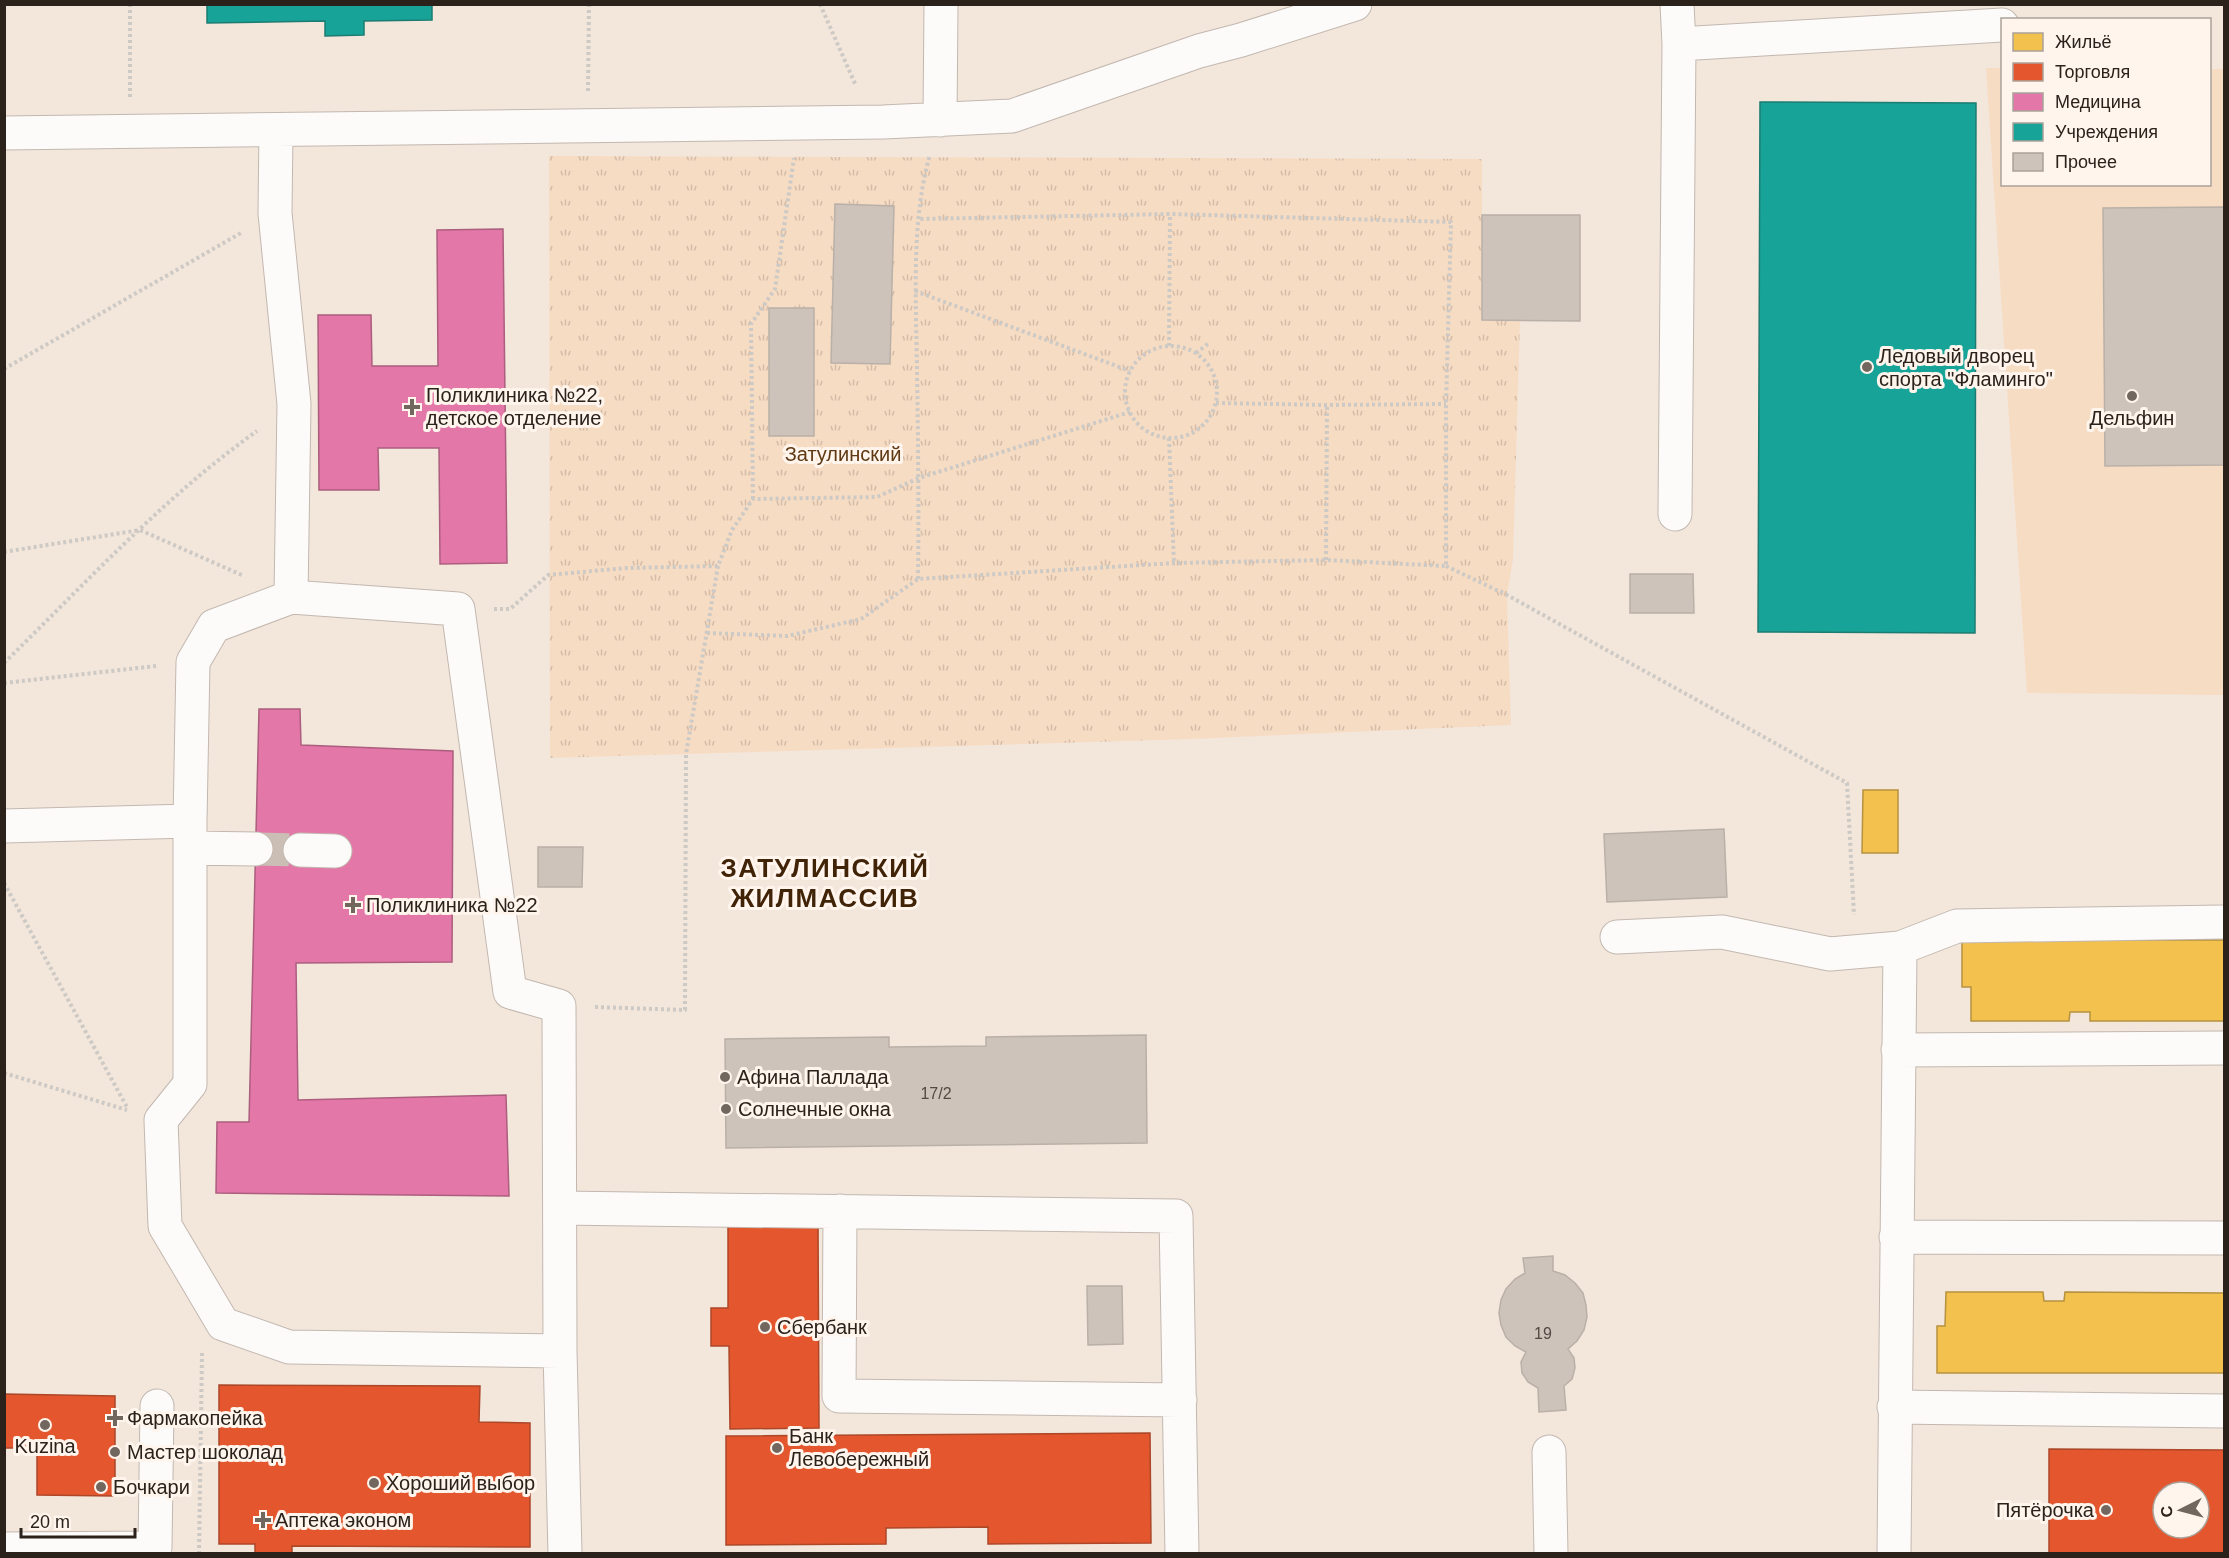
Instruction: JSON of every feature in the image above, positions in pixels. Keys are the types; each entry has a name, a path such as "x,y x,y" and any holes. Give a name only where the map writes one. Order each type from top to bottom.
{"street":[{"path":"940,120 941,4"},
{"path":"4,133 883,122 1012,116 1199,51 1355,4"},
{"path":"1675,514 1679,44 1677,4"},
{"path":"1679,44 2001,25"},
{"path":"276,130 275,213 294,404 291,597"},
{"path":"560,1351 289,1347 223,1324 165,1226 161,1120 190,1084 193,662 214,626 291,597 458,609 510,992 559,1006 560,1351 565,1554"},
{"path":"4,826 190,834 256,849"},
{"path":"300,850 335,851"},
{"path":"1617,937 1722,932 1830,954 1900,948 1957,926 2224,922"},
{"path":"1894,1554 1900,948"},
{"path":"1898,1050 2224,1048"},
{"path":"560,1208 1176,1216 1182,1554"},
{"path":"840,1211 839,1396 1180,1400"},
{"path":"1896,1237 2224,1238"},
{"path":"4,1549 155,1548 157,1406"},
{"path":"1894,1407 2224,1411"},
{"path":"1549,1452 1551,1554"}],"path":[{"path":"130,4 130,132"},
{"path":"588,126 589,4"},
{"path":"820,4 854,83 883,122"},
{"path":"918,579 919,478 915,291 919,219 928,159 940,120"},
{"path":"559,1006 685,1010 686,754 718,566 732,530 753,499 751,324 775,289 794,158 793,122"},
{"path":"4,369 275,213"},
{"path":"919,219 1170,214 1451,222 1446,404 1446,566"},
{"path":"1169,346 1170,214"},
{"path":"915,291 1130,371"},
{"path":"1196,353 1209,343"},
{"path":"1169,346 1183,347 1196,353 1214,375 1217,388 1216,403 1211,415 1203,425 1182,436 1169,438 1157,436 1146,430 1130,412 1126,398 1125,384 1130,371 1146,353 1169,346"},
{"path":"1216,403 1446,404"},
{"path":"4,663 140,530 221,456 294,404"},
{"path":"1326,560 1327,405"},
{"path":"753,499 877,497 919,478 1130,412"},
{"path":"1169,438 1174,563"},
{"path":"4,552 140,530 291,597"},
{"path":"707,633 787,636 861,619 918,579 1174,563 1326,560 1446,566 1507,595 1847,783 1856,953"},
{"path":"458,609 510,609 548,575 627,568 718,566"},
{"path":"4,683 193,662"},
{"path":"4,883 128,1110 4,1072"},
{"path":"199,1554 202,1351 223,1324"}],"green space":[{"name":"Дельфин","path":"1986,68 2001,68 2001,186 2211,186 2211,69 2224,69 2224,695 2027,693"},
{"name":"Затулинский","path":"549,156 1482,159 1482,320 1520,320 1513,559 1507,595 1511,725 1192,739 550,758"}],"building: Жильё":[{"path":"1863,790 1898,790 1898,853 1862,853"},
{"path":"1962,940 2224,940 2224,1021 2090,1021 2090,1012 2070,1012 2069,1021 1971,1021 1971,987 1962,987"},
{"path":"1946,1292 2043,1292 2044,1301 2064,1301 2065,1292 2224,1293 2224,1373 1937,1373 1937,1326 1945,1326"}],"building: Торговля":[{"name":"Сбербанк","path":"818,1221 819,1428 730,1429 729,1346 711,1346 711,1308 728,1308 728,1222"},
{"name":"Хороший выбор","path":"219,1385 480,1386 479,1422 530,1423 530,1547 292,1546 292,1554 255,1554 255,1544 219,1544"},
{"path":"4,1394 115,1396 115,1496 37,1495 37,1448 4,1448"},
{"path":"1150,1433 1151,1543 988,1544 988,1527 886,1528 886,1544 726,1545 726,1436"},
{"name":"Пятёрочка","path":"2049,1449 2224,1450 2224,1554 2049,1554"}],"building: Медицина":[{"name":"Поликлиника №22, детское отделение","path":"503,229 507,563 440,564 439,448 378,448 379,490 319,490 318,315 371,315 372,366 438,366 437,230"},
{"name":"Поликлиника №22","path":"259,709 300,709 301,745 453,751 452,962 296,963 298,1100 506,1095 509,1196 216,1193 217,1122 249,1122"}],"building: Учреждения":[{"path":"207,4 432,4 432,20 364,21 364,35 325,36 325,21 207,23"},
{"name":"Ледовый дворец спорта \"Фламинго\"","path":"1760,102 1976,103 1975,633 1758,632"}],"building: Прочее":[{"path":"835,204 894,206 890,364 831,363"},
{"path":"2224,207 2224,465 2105,466 2103,208"},
{"path":"1482,215 1580,215 1580,321 1482,320"},
{"path":"769,308 814,308 814,436 769,436"},
{"path":"1630,574 1693,574 1694,613 1630,613"},
{"path":"1724,829 1727,897 1607,902 1604,834"},
{"path":"538,847 583,847 582,887 538,887"},
{"path":"1146,1035 1147,1143 726,1148 725,1039 889,1037 889,1047 986,1046 986,1037"},
{"path":"1553,1256 1553,1271 1565,1275 1583,1293 1587,1317 1584,1330 1568,1349 1574,1358 1575,1368 1572,1379 1564,1386 1566,1410 1539,1412 1538,1388 1528,1382 1522,1373 1521,1362 1526,1352 1506,1337 1499,1313 1506,1289 1515,1279 1525,1273 1523,1258"},
{"path":"1087,1286 1122,1286 1123,1344 1088,1345"}],"tunnel":[{"path":"256,849 300,850"}],"place":[{"name":"Ледовый дворец спорта \"Фламинго\"","path":"1867,367"},
{"name":"Дельфин","path":"2132,396"},
{"name":"Поликлиника №22, детское отделение","path":"412,407"},
{"name":"Поликлиника №22","path":"353,905"},
{"name":"Афина Паллада","path":"725,1077"},
{"name":"Солнечные окна","path":"726,1109"},
{"name":"Сбербанк","path":"765,1327"},
{"name":"Фармакопейка","path":"115,1418"},
{"name":"Kuzina","path":"45,1425"},
{"name":"Банк Левобережный","path":"777,1448"},
{"name":"Мастер шоколад","path":"115,1452"},
{"name":"Хороший выбор","path":"374,1483"},
{"name":"Бочкари","path":"101,1487"},
{"name":"Пятёрочка","path":"2106,1510"},
{"name":"Аптека эконом","path":"263,1520"}],"district":[{"name":"ЗАТУЛИНСКИЙ ЖИЛМАССИВ","path":"825,883"}]}
